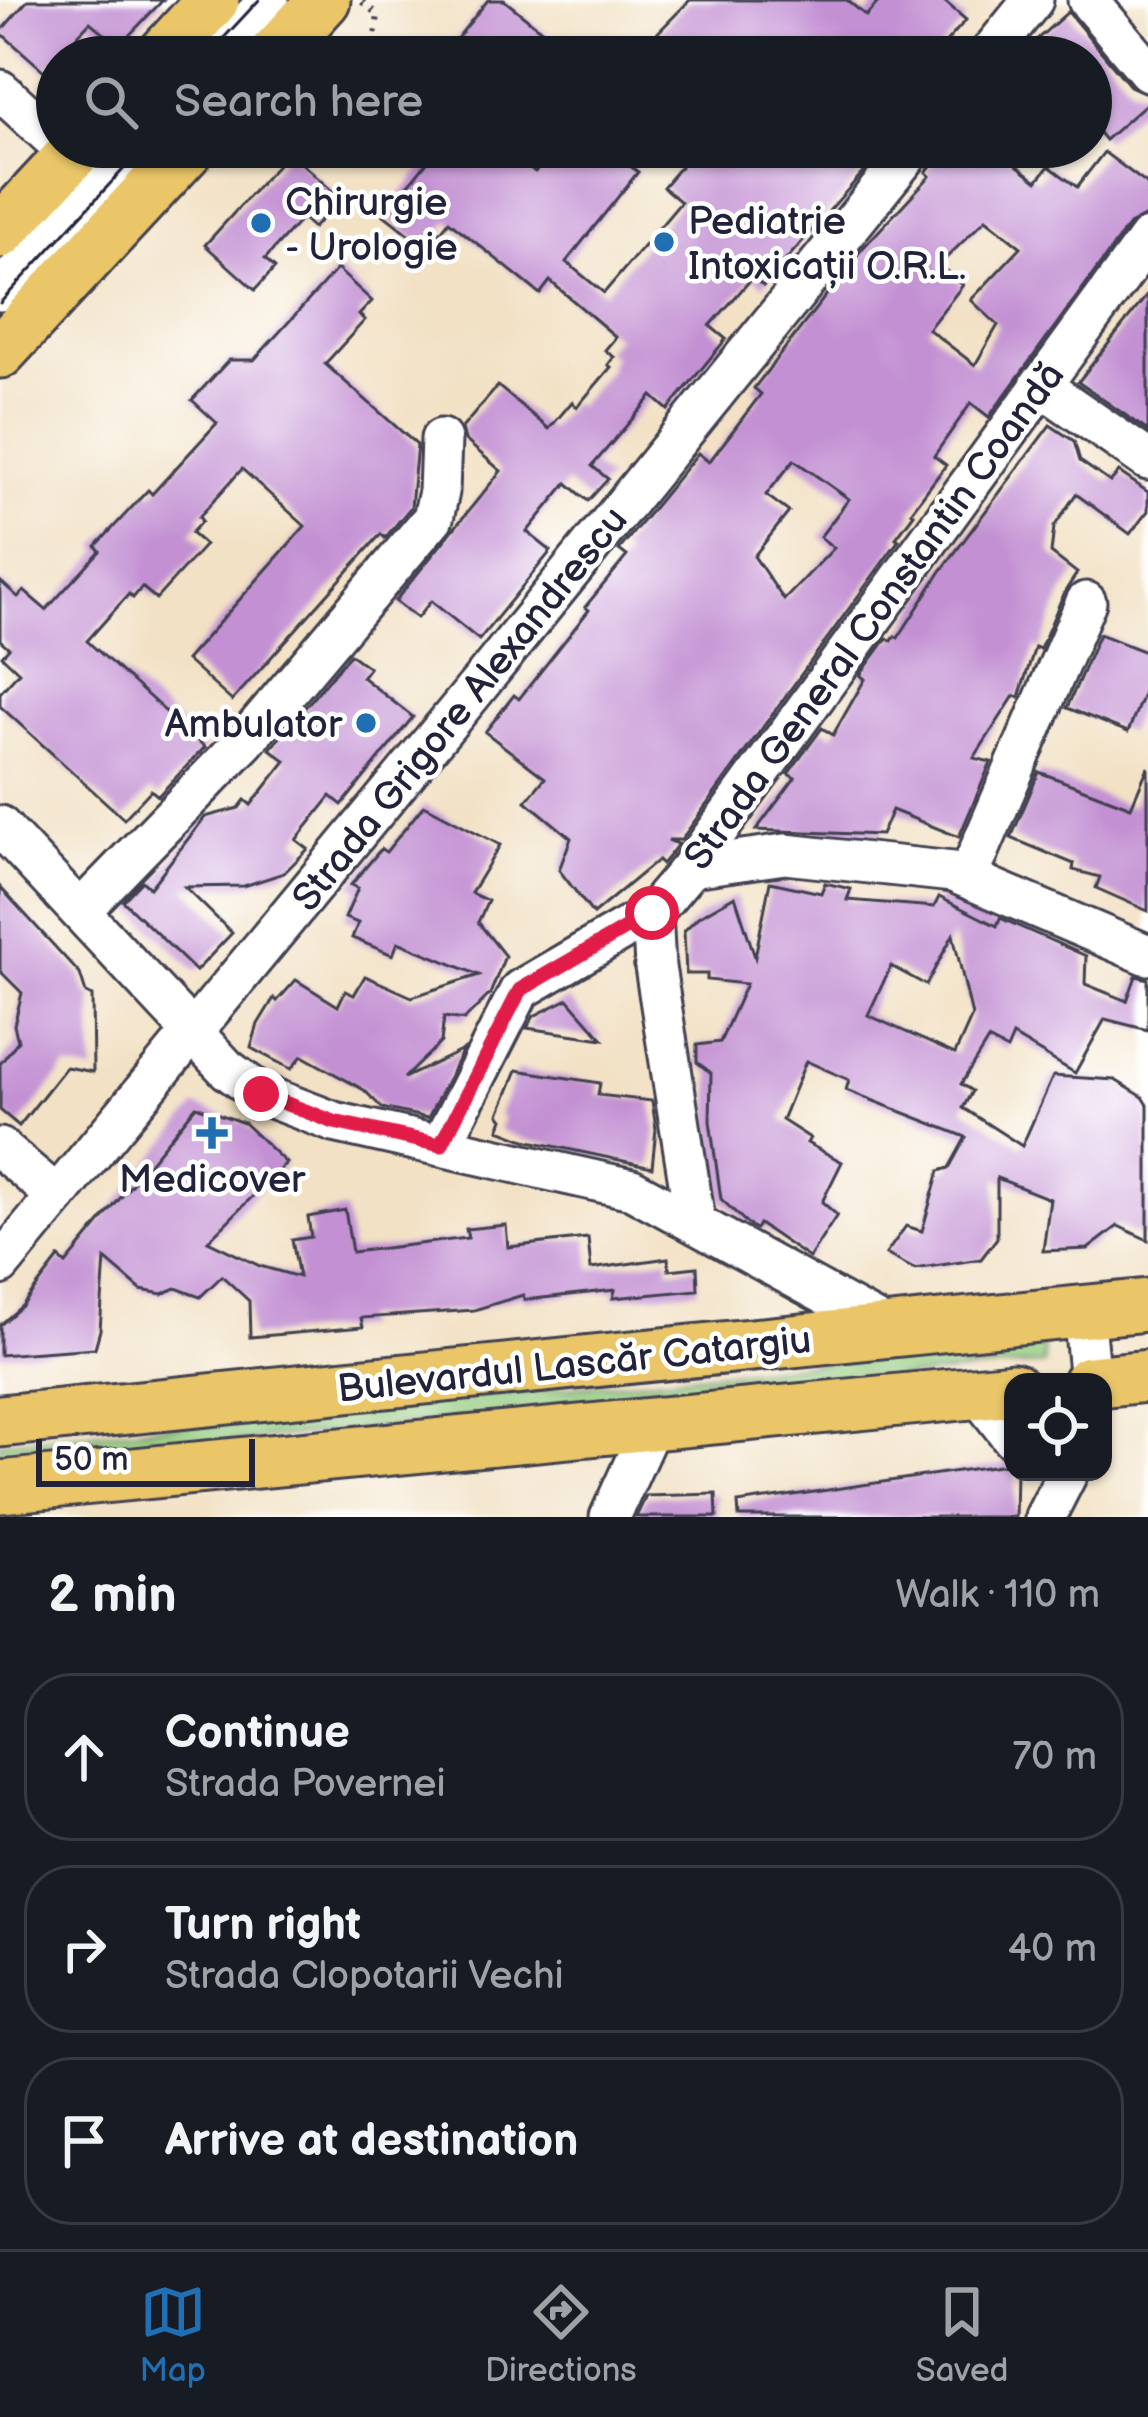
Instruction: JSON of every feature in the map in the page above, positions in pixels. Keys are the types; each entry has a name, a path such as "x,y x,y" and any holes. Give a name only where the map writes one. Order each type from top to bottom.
{"main road":[{"path":"180,36 213,0"},
{"path":"291,36 323,0"},
{"path":"0,232 52,168"},
{"path":"0,352 171,168"},
{"name":"Bulevardul Lascăr Catargiu","path":"0,1421 1148,1305"},
{"path":"1112,1380 1148,1376"},
{"name":"Bulevardul Lascăr Catargiu","path":"0,1487 995,1391"}],"street":[{"path":"236,36 269,0"},
{"path":"1004,36 1033,0"},
{"path":"1088,0 1148,71"},
{"path":"0,90 36,121"},
{"path":"0,291 114,168"},
{"name":"Strada Grigore Alexandrescu","path":"0,1265 897,168"},
{"name":"Strada General Constantin Coandă","path":"441,1145 520,990 652,913 691,867 1148,238"},
{"path":"1040,386 1148,460"},
{"path":"80,911 245,741 433,518 440,439"},
{"path":"968,877 1086,602"},
{"path":"0,826 193,1032 243,1082 274,1100 334,1122 632,1189 892,1331"},
{"path":"691,867 785,854 968,877 1148,955"},
{"path":"652,913 655,967 695,1220"},
{"path":"0,1148 57,1196"},
{"path":"1083,1311 1089,1373"},
{"path":"610,1517 652,1424"}],"path":[{"path":"360,0 378,15 375,36"}],"green space":[{"path":"1043,1342 1044,1364 0,1464 0,1442"}],"building":[{"path":"28,0 163,0 129,36 107,36 90,22 77,36 36,36 36,64 0,32"},
{"path":"488,0 504,0 549,36 459,36"},
{"path":"690,0 847,0 866,16 880,0 943,0 966,20 952,36 655,36"},
{"path":"1068,12 1088,36 1041,36"},
{"path":"1112,65 1130,86 1148,94 1148,102 1112,134"},
{"path":"1112,158 1148,185 1148,215 1129,225 989,417 971,403 934,456 946,465 911,512 899,540 681,840 668,840 678,844 672,852 593,914 559,870 571,838 526,801 545,778 485,732 514,695 519,699 589,610 585,607 627,556 619,550 698,453 709,462 761,394 754,388 862,249 930,176 929,168 1021,168 1037,181 1052,168 1077,187 1092,168 1112,168","holes":["986,219 1021,247 971,300 998,325 975,365 928,329 963,285 939,265","794,460 849,499 820,537 834,548 784,600 754,556 789,512 766,495"]},
{"name":"Chirurgie - Urologie","path":"275,168 307,168 340,198 313,228 302,218 265,259 275,268 255,290 205,245"},
{"path":"422,168 530,168 535,172 538,168 633,168 638,172 566,262 604,293 681,202 663,187 679,168 866,169 763,286 753,277 710,326 726,339 668,410 652,396 592,466 608,479 588,501 567,483 527,532 551,551 479,640 431,601 417,618 395,601 501,471 465,440 462,428 498,386 549,429 572,402 577,407 611,367 614,357 605,350 616,337 550,281 540,294 449,221 427,249 384,215"},
{"path":"337,269 372,301 359,315 365,320 325,364 417,445 411,507 385,538 381,534 232,701 186,660 305,526 242,469 199,517 202,521 191,533 205,545 156,599 142,587 133,598 129,594 87,641 205,747 158,796 151,790 124,819 0,706 0,693 19,672 2,656 9,648 0,640 0,581 18,597 24,591 46,610 100,551 96,546 217,423 192,400 229,360 254,360"},
{"path":"1148,294 1148,431 1078,382"},
{"path":"1050,425 1074,441 1080,461 1110,482 1119,472 1148,492 1148,511 1130,534 1076,494 1054,527 1051,553 1077,573 1040,649 1035,647 1019,697 1014,696 974,758 991,762 959,837 892,810 881,835 756,830 795,778 788,774 822,728 833,735 865,679 860,675 887,638 898,638 941,571"},
{"path":"1099,634 1148,653 1148,682 1128,732 1067,708"},
{"path":"350,654 369,668 362,677 413,717 342,805 331,796 296,840 308,849 284,873 244,886 185,887 232,933 196,971 123,901 142,881 150,888 205,817 239,808 245,800 251,805 286,761 270,749"},
{"path":"1148,767 1148,911 1096,888 1100,877 1073,870 1074,864 1011,838 1039,772 1131,807"},
{"path":"424,805 500,845 471,893 488,901 478,922 505,956 490,994 464,1020 444,1017 441,1042 404,1078 463,1050 428,1118 382,1108 364,1090 302,1056 291,1069 251,1048 258,1024 274,998 277,1001 296,980 338,1006 345,991 354,995 365,976 412,997 479,975 398,942 393,955 352,938 358,923 345,918 358,888 351,885 381,849 386,852"},
{"path":"770,882 821,893 825,883 851,889 847,900 934,907 939,897 997,926 1000,918 1086,956 1085,984 1127,1001 1136,976 1148,979 1148,1030 1105,1019 1075,1073 1013,1036 1007,1050 988,1040 961,1084 972,1091 963,1108 1022,1146 1053,1076 1115,1080 1143,1097 1148,1105 1148,1240 1118,1226 1088,1249 1043,1251 1050,1199 997,1178 997,1238 981,1259 914,1269 886,1254 906,1226 922,1231 939,1171 949,1168 966,1137 846,1090 849,1080 806,1061 782,1120 810,1138 807,1143 842,1162 822,1202 837,1215 809,1258 759,1224 756,1229 751,1227 721,1199 710,1121 711,1073 697,1062 697,1045 720,1042 746,984 686,974 684,931 698,917 735,896 755,957","holes":["953,935 972,1016 955,1054 868,1015 891,966 926,985"]},
{"path":"0,887 80,974 86,993 92,996 93,1072 66,1067 19,1126 0,1110 0,1064 18,1041 14,1025 22,993 0,971"},
{"path":"568,999 603,1039 527,1028 534,1016"},
{"path":"517,1070 600,1083 598,1095 652,1101 656,1129 652,1167 525,1140 499,1130 503,1119 499,1114"},
{"path":"196,1106 244,1123 286,1163 208,1241 260,1266 299,1277 292,1240 311,1237 308,1217 345,1210 352,1252 468,1238 466,1229 506,1225 508,1247 588,1238 591,1269 668,1258 669,1270 697,1267 698,1290 613,1298 615,1290 524,1300 523,1295 474,1310 361,1318 363,1327 250,1337 249,1301 222,1276 200,1297 176,1288 162,1294 141,1290 105,1259 95,1348 0,1355 0,1325 22,1306 59,1258 66,1264"},
{"path":"1004,1464 1004,1481 1016,1481 1015,1517 739,1517 738,1503"},
{"path":"716,1494 717,1517 636,1517 646,1496"}],"tram line":[{"path":"226,36 259,0"},
{"path":"0,303 125,168"}],"place":[{"name":"Chirurgie - Urologie","path":"261,223"},
{"name":"Pediatrie Intoxicații O.R.L.","path":"664,242"},
{"name":"Ambulator","path":"366,723"},
{"name":"Medicover","path":"212,1133"}],"route":[{"path":"261,1094 334,1122 441,1145 520,990 652,913"}]}
